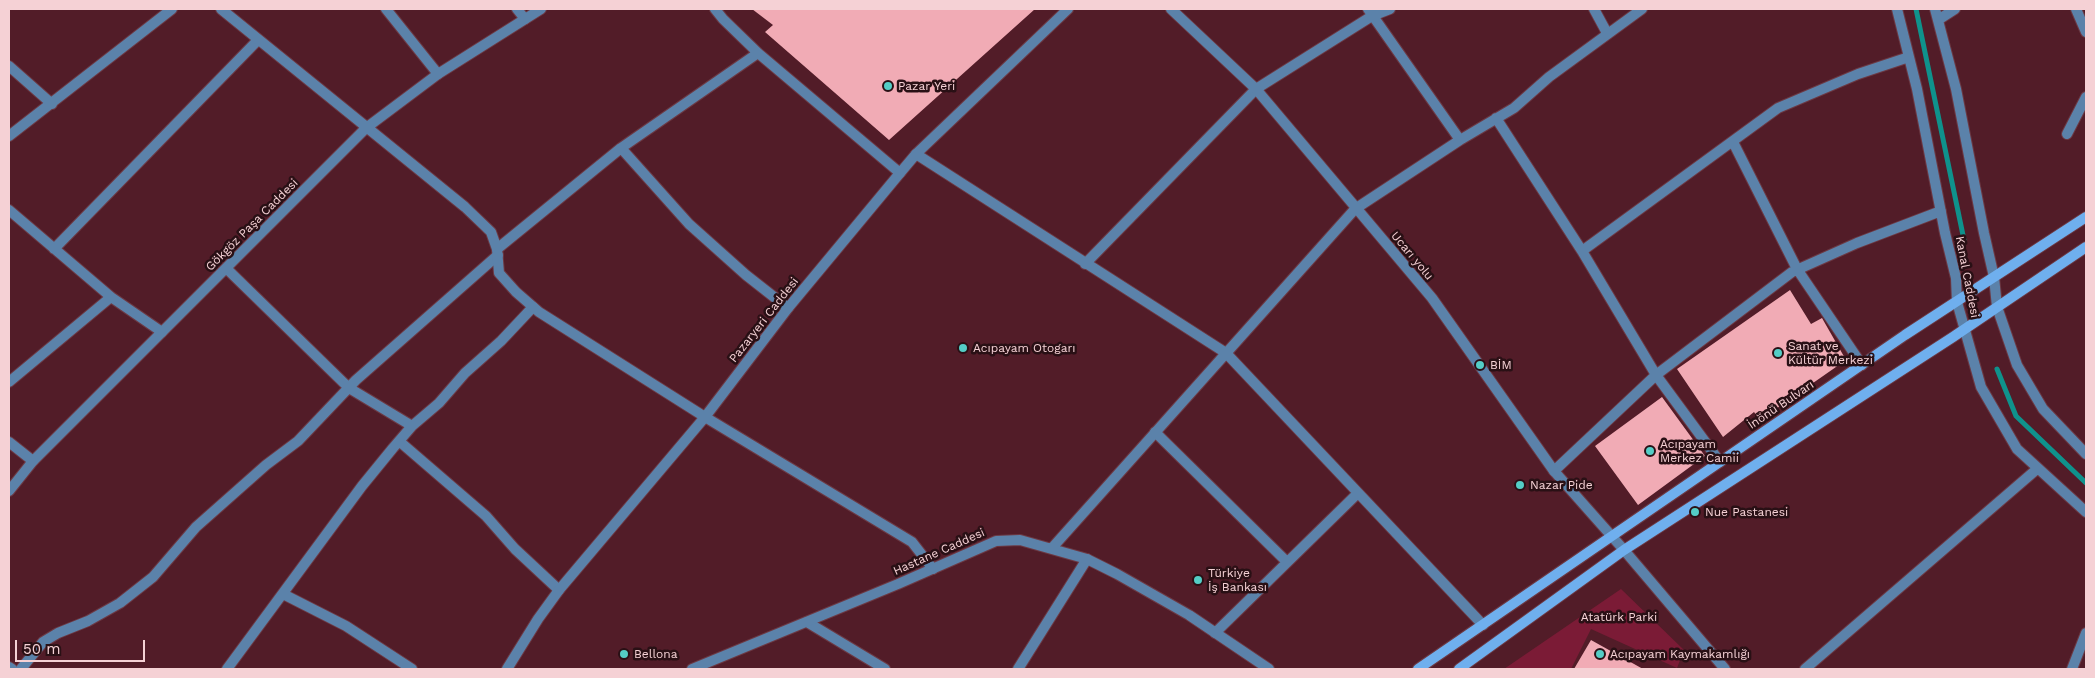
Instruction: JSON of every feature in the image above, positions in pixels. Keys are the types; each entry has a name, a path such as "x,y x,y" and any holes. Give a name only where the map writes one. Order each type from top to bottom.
{"main road":[{"name":"İnönü Bulvarı","path":"1418,669 1862,365 2086,217"},
{"path":"1459,669 1624,550 1964,330 2086,247"}],"street":[{"path":"9,136 172,9"},
{"path":"221,9 465,207 491,232 497,252 499,273 533,307 705,418 912,542 933,569"},
{"path":"386,9 438,74"},
{"path":"517,9 524,19"},
{"name":"Gökgöz Paşa Caddesi","path":"9,491 33,461 366,128 438,74 541,9"},
{"path":"715,9 758,54 900,173"},
{"name":"Pazaryeri Caddesi","path":"507,669 538,619 559,590 705,418 788,308 916,154 1068,9"},
{"name":"Ucarı yolu","path":"1171,9 1256,88 1355,209 1432,298 1554,471 1725,669"},
{"path":"1085,264 1256,88 1370,12 1390,9"},
{"path":"1594,9 1607,33"},
{"path":"1052,548 1355,209 1460,140 1514,108 1548,76 1642,9"},
{"name":"Kanal Caddesi","path":"1897,9 1917,89 1956,278 1957,302 1980,387 2017,449 2086,512"},
{"name":"Kanal Caddesi","path":"1935,9 1956,88 1994,277 1997,307 2017,365 2042,409 2086,454"},
{"path":"1938,20 1955,9"},
{"path":"2076,9 2086,32"},
{"path":"1370,12 1460,140"},
{"path":"54,249 258,40"},
{"path":"21,669 43,642 58,633 88,621 120,603 153,577 196,527 266,465 298,441 349,388 497,252 620,148 758,54"},
{"path":"1582,251 1778,108 1858,74 1909,57"},
{"path":"9,66 52,104"},
{"path":"2067,134 2086,97"},
{"path":"1496,118 1582,251 1656,375 1720,462"},
{"path":"1733,142 1797,269 1862,365"},
{"path":"620,148 689,224 746,275 788,308"},
{"path":"916,154 1226,353 1483,625"},
{"path":"9,210 111,297 162,332"},
{"path":"1554,471 1656,375 1797,269 1941,211"},
{"path":"227,268 349,388 412,426"},
{"path":"9,382 111,297"},
{"path":"227,669 362,486 399,441 533,307"},
{"path":"1155,432 1287,562"},
{"path":"399,441 486,516 559,590"},
{"path":"9,442 33,461"},
{"path":"1805,669 2037,469"},
{"path":"1215,633 1358,493"},
{"name":"Hastane Caddesi","path":"692,669 996,541 1020,540 1087,559 1153,594 1269,669"},
{"path":"1018,669 1087,559"},
{"path":"283,594 346,626 412,669"},
{"path":"807,622 885,669"},
{"path":"2073,669 2086,634"}],"green space":[{"name":"Atatürk Parki","path":"1621,589 1684,650 1677,668 1591,629 1571,669 1504,669"}],"building":[{"name":"Pazar Yeri","path":"752,9 1035,9 889,140 765,32 773,25"},
{"name":"Sanat ve Kültür Merkezi","path":"1790,290 1811,324 1822,318 1846,360 1760,420 1754,412 1723,437 1677,369"},
{"name":"Acıpayam Merkez Camii","path":"1662,397 1705,456 1638,505 1595,446"},
{"name":"Acıpayam Kaymakamlığı","path":"1591,640 1643,669 1574,669"}],"waterway":[{"path":"1916,9 1964,240"},
{"path":"1997,369 2016,416 2086,483"}],"place":[{"name":"Pazar Yeri","path":"888,86"},
{"name":"Acıpayam Otogarı","path":"963,348"},
{"name":"Sanat ve Kültür Merkezi","path":"1778,353"},
{"name":"BİM","path":"1480,365"},
{"name":"Acıpayam Merkez Camii","path":"1650,451"},
{"name":"Nazar Pide","path":"1520,485"},
{"name":"Nue Pastanesi","path":"1695,512"},
{"name":"Türkiye İş Bankası","path":"1198,580"},
{"name":"Bellona","path":"624,654"},
{"name":"Acıpayam Kaymakamlığı","path":"1600,654"}]}
